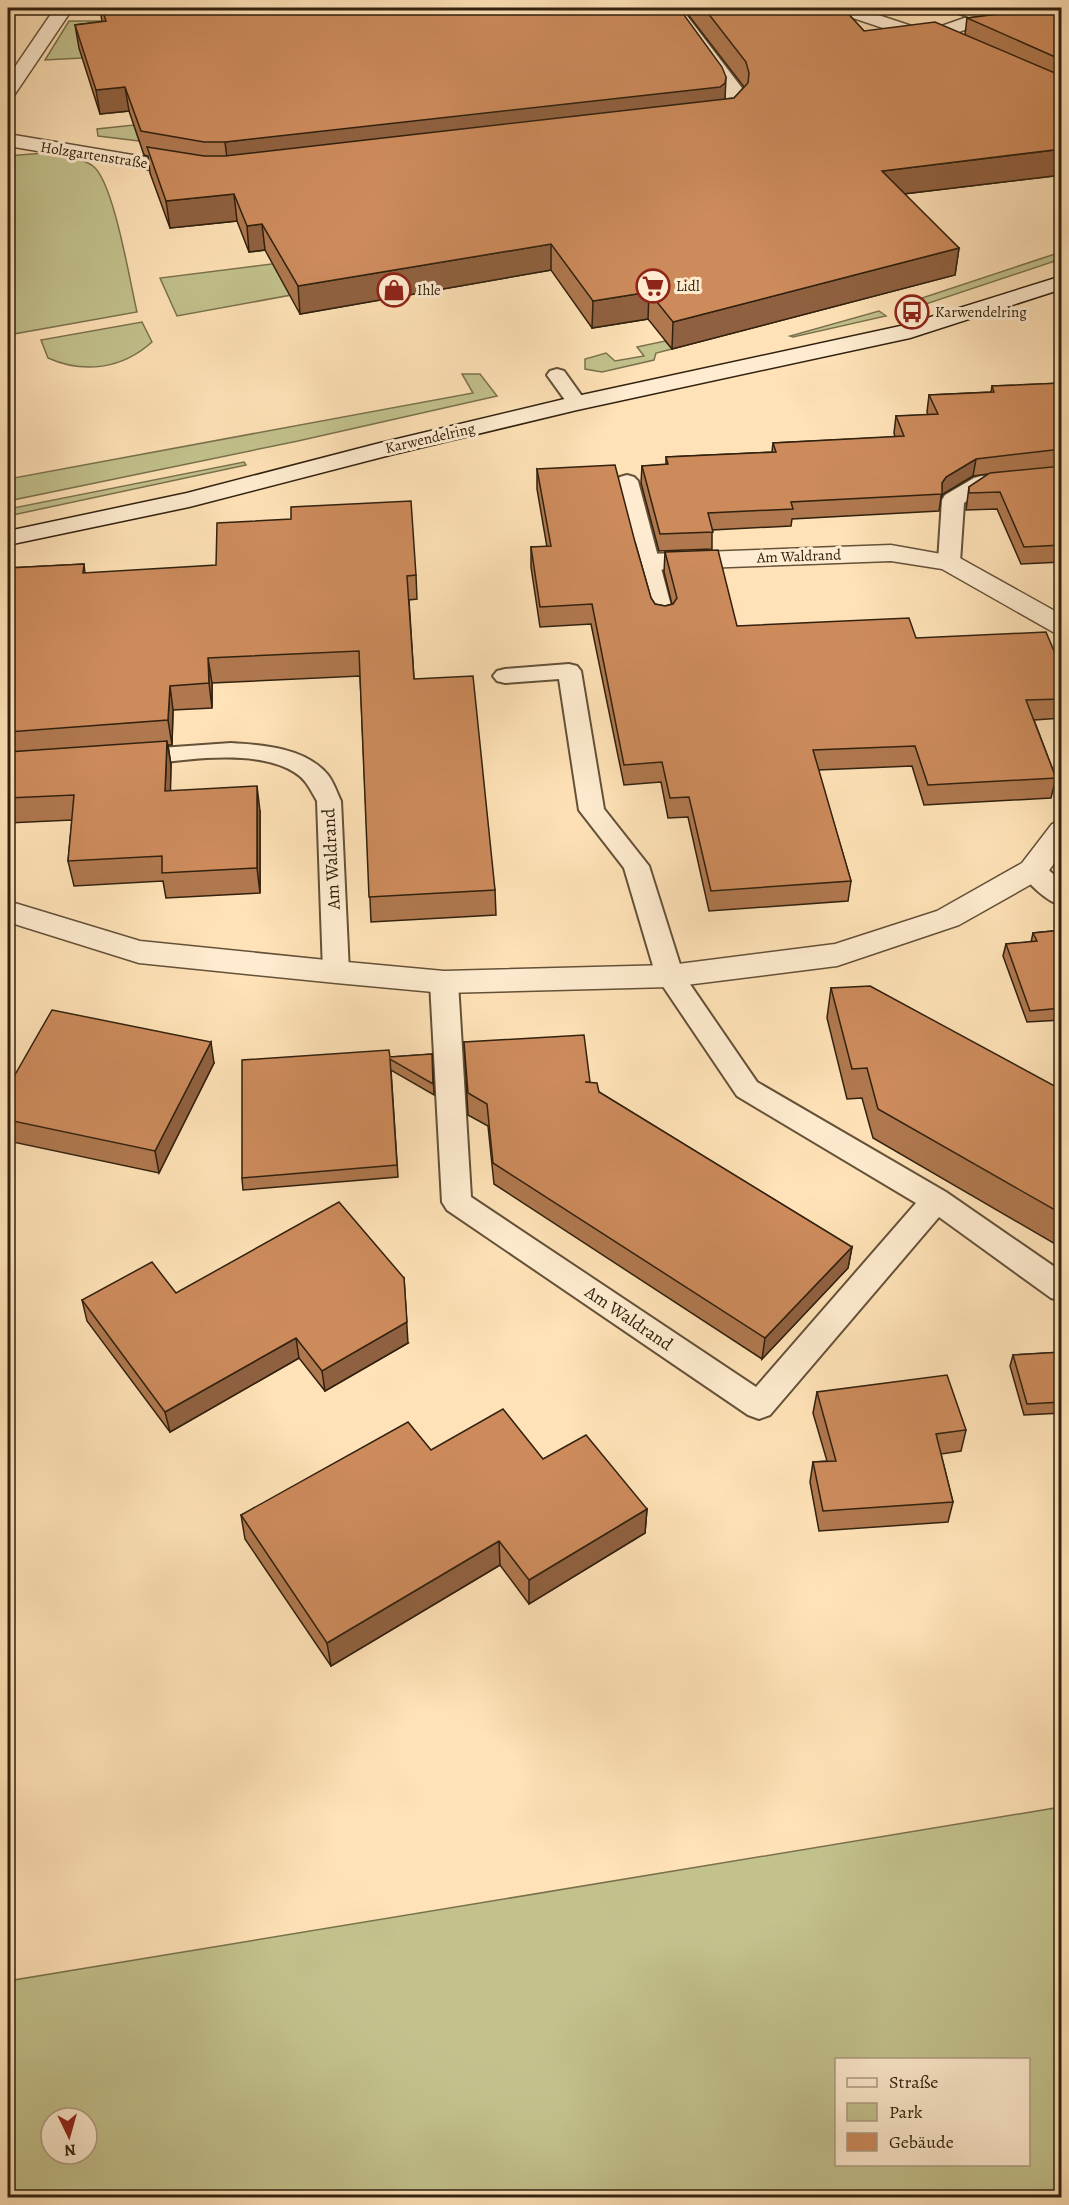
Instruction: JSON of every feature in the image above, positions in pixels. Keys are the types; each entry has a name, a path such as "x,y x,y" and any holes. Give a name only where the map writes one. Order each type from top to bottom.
{"street":[{"path":"8,90 64,8"},
{"path":"672,8 732,88 737,100 735,110 724,118 689,122"},
{"path":"841,8 928,36 960,50"},
{"path":"928,36 1009,8"},
{"name":"Holzgartenstraße","path":"8,140 207,174"},
{"name":"Karwendelring","path":"8,538 189,500 385,449 577,403 910,331 1062,282"},
{"name":"Am Waldrand","path":"649,562 891,553 949,562 1062,626"},
{"path":"8,911 140,952 336,972 444,982 670,976 837,955 948,918 1033,870 1062,831"}],"lane":[{"path":"959,8 983,17"},
{"path":"557,375 577,403"},
{"path":"949,562 953,500 981,482 1062,474"},
{"path":"627,481 663,617"},
{"path":"505,676 569,671 591,810 636,866 670,976 747,1089 936,1200 1062,1289"},
{"name":"Am Waldrand","path":"113,759 242,750 281,758 304,767 319,780 328,801 336,972"},
{"path":"1033,870 1062,897"},
{"name":"Am Waldrand","path":"444,982 457,1202 759,1406 936,1200"}],"green space":[{"path":"69,21 102,21 106,31 82,58 45,60"},
{"path":"134,125 138,137 189,147 98,136 97,129"},
{"path":"44,153 82,160 93,166 101,176 108,191 126,257 137,312 8,335 8,156"},
{"path":"869,189 177,316 160,278"},
{"path":"1061,252 1061,259 920,306 913,301"},
{"path":"879,311 886,316 790,336"},
{"path":"142,322 152,342 128,358 102,366 75,366 48,358 41,340"},
{"path":"665,341 672,349 656,353 654,360 602,372 585,369 585,359 606,353 615,361 644,356 637,347"},
{"path":"462,374 480,374 497,396 298,441 8,501 8,479 473,393"},
{"path":"244,462 246,465 8,516 8,509"},
{"path":"1061,1807 1061,2197 8,2197 8,1981"}],"building":[{"path":"102,8 679,8 722,67 726,77 725,83 720,87 225,142 204,142 141,131 125,87 96,90 75,25 106,21"},
{"path":"704,8 843,8 864,31 935,22 1062,76 1062,149 882,171 959,248 673,322 649,292 593,301 551,244 298,286 262,224 247,226 234,194 166,201 147,147 204,156 225,156 734,98 748,83 749,73 746,62"},
{"path":"993,8 1062,8 1062,60 967,18 999,14"},
{"path":"1062,383 1062,449 976,459 946,477 942,483 942,494 791,502 793,509 708,513 713,532 660,534 642,466 668,464 666,457 776,452 773,443 904,436 896,416 938,414 929,395 994,392 992,386"},
{"path":"615,465 651,598 655,604 665,606 673,604 677,598 665,552 718,550 737,626 909,618 916,638 1046,632 1062,670 1062,699 1026,700 1056,778 928,785 915,746 813,750 851,881 711,891 689,797 670,798 662,762 624,765 592,604 540,607 531,547 551,546 537,469"},
{"path":"1062,466 1062,545 1024,547 1000,492 969,493 969,487 990,473"},
{"path":"411,501 416,575 407,576 414,679 473,676 495,890 369,897 359,651 208,658 209,683 170,686 168,720 8,732 8,568 84,564 83,573 216,565 217,523 291,519 291,507"},
{"path":"167,741 165,791 257,786 257,868 162,873 162,856 68,861 74,795 8,798 8,752"},
{"path":"1062,930 1062,1008 1030,1011 1006,944 1037,941 1033,933"},
{"path":"870,986 1062,1090 1062,1214 878,1109 867,1068 852,1069 831,988"},
{"path":"52,1010 211,1042 155,1151 8,1120 8,1087"},
{"path":"584,1035 590,1082 585,1082 597,1083 599,1092 852,1247 765,1338 493,1163 487,1104 468,1093 464,1042"},
{"path":"389,1050 390,1057 432,1054 433,1084 390,1059 397,1165 242,1178 242,1060"},
{"path":"339,1202 404,1278 407,1322 322,1371 296,1338 165,1412 82,1300 152,1262 176,1293"},
{"path":"1062,1352 1062,1402 1027,1404 1013,1355"},
{"path":"947,1375 966,1430 936,1434 953,1502 823,1511 813,1462 836,1461 817,1392"},
{"path":"503,1409 543,1459 586,1435 647,1509 529,1580 499,1541 327,1643 241,1515 408,1422 431,1450"}],"place":[{"name":"Lidl","path":"653,286"},
{"name":"Ihle","path":"394,290"},
{"name":"Karwendelring","path":"912,312"}]}
